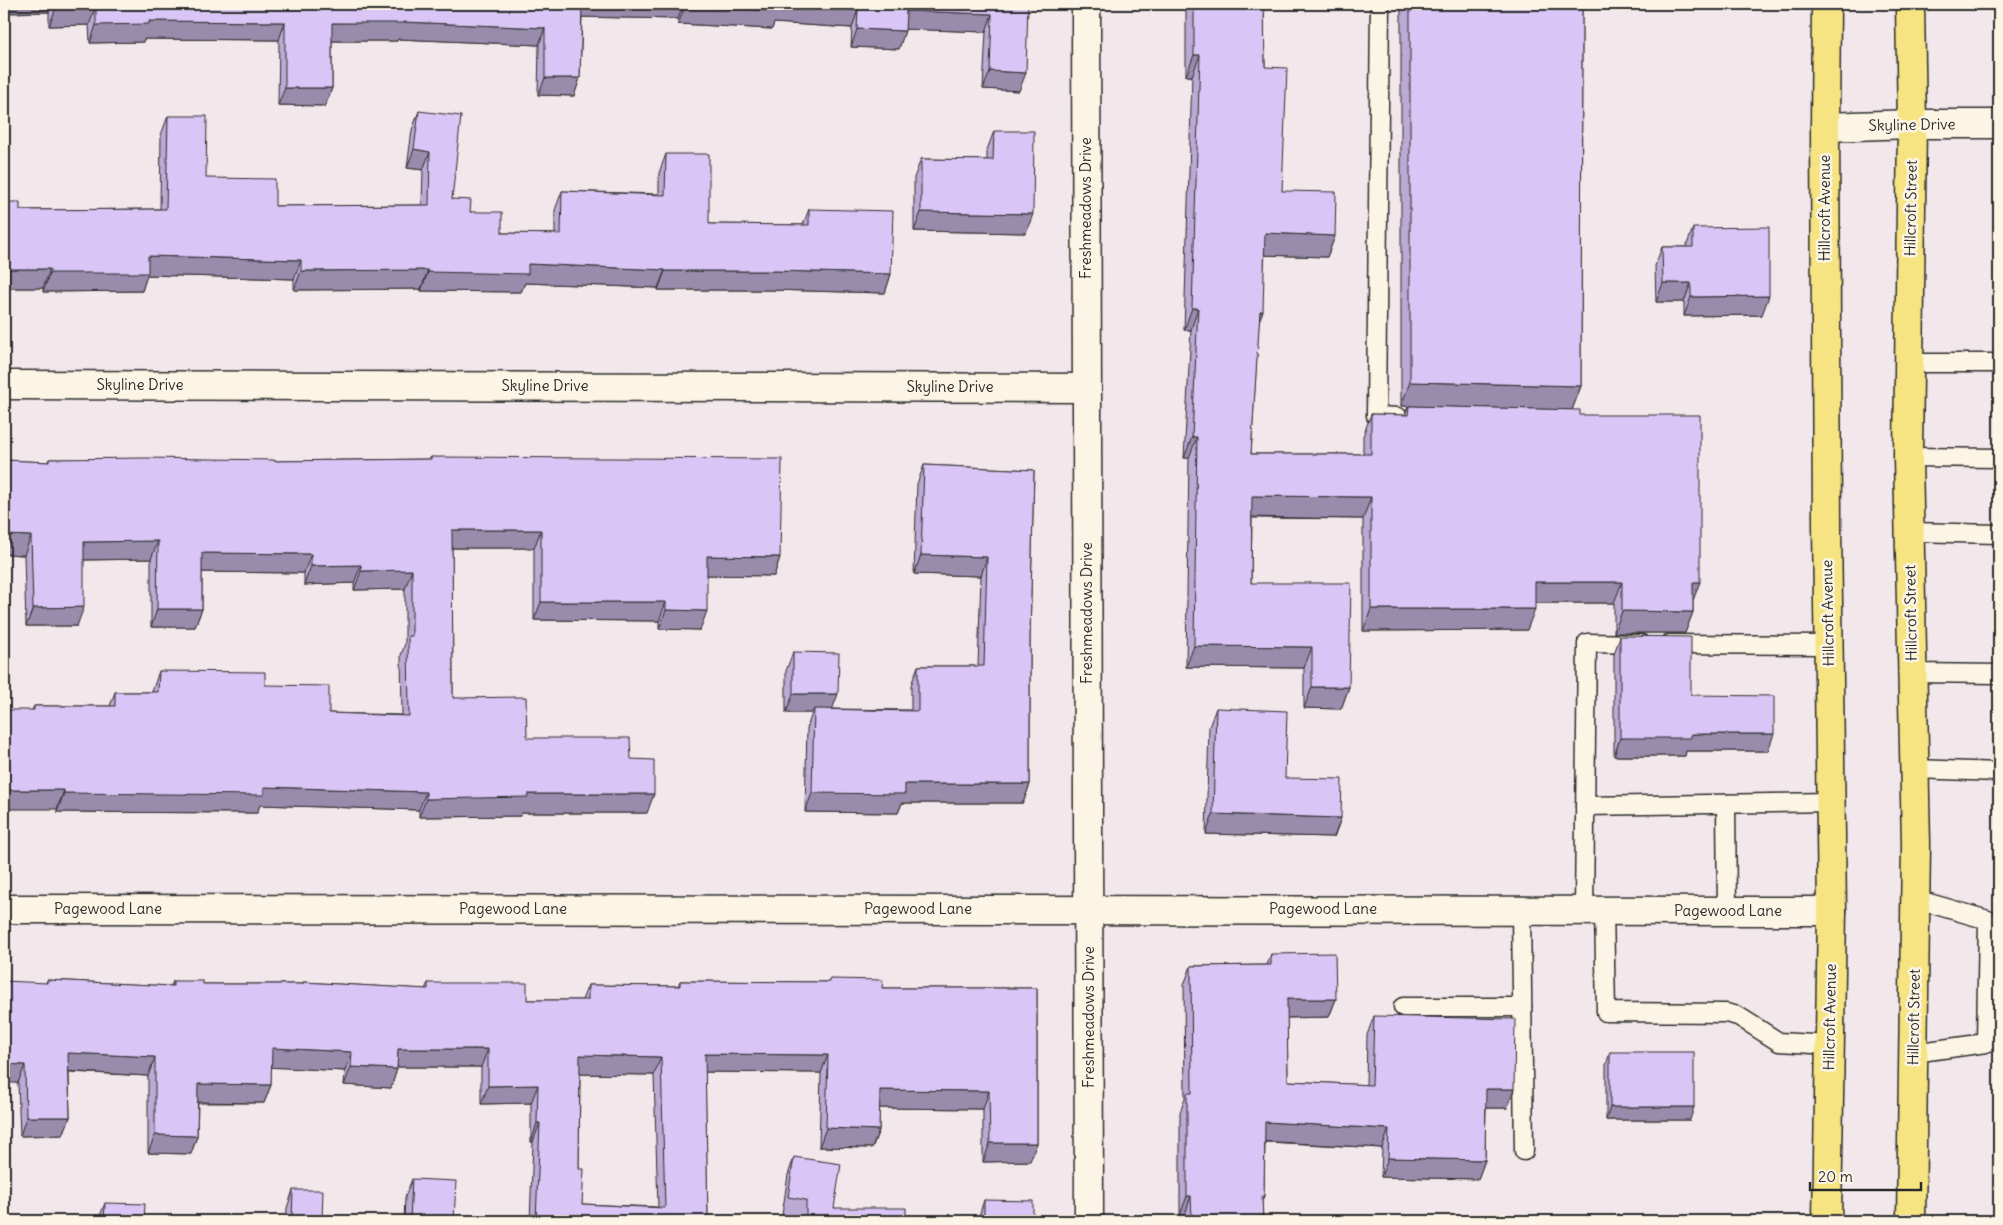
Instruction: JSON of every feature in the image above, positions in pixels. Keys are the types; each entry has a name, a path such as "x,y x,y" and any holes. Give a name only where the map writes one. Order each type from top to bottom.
{"main road":[{"name":"Hillcroft Avenue","path":"1826,4 1825,128 1832,911 1827,1221"},
{"name":"Hillcroft Street","path":"1910,4 1912,124 1908,457 1915,899 1911,1221"}],"street":[{"name":"Freshmeadows Drive","path":"1086,4 1089,909 1088,1221"},
{"name":"Skyline Drive","path":"1825,128 1912,124 1999,124"},
{"name":"Skyline Drive","path":"4,385 1086,388"},
{"name":"Pagewood Lane","path":"4,909 1832,911"}],"lane":[{"path":"1380,4 1376,416 1416,417"},
{"path":"1909,363 1999,363"},
{"path":"1908,457 1999,458"},
{"path":"1910,532 1999,534"},
{"path":"1829,645 1587,643 1585,806 1594,910 1606,1012 1726,1013 1738,1016 1780,1042 1830,1044"},
{"path":"1912,673 1999,674"},
{"path":"1914,769 1999,772"},
{"path":"1585,806 1830,802"},
{"path":"1726,804 1727,911"},
{"path":"1913,1053 1986,1043 1988,920 1915,899"},
{"path":"1521,910 1524,1152"},
{"path":"1404,1007 1522,1007"}],"building":[{"path":"55,4 582,4 580,78 545,78 545,28 404,22 332,23 332,88 285,88 285,22 149,21 149,24 96,25 96,7 56,8"},
{"path":"685,4 1028,4 1026,73 990,71 992,14 906,11 905,31 857,29 858,10 778,6 778,11 685,6"},
{"path":"1194,4 1264,4 1265,67 1287,68 1282,191 1336,192 1335,236 1265,233 1263,311 1260,311 1251,454 1371,454 1371,414 1408,415 1409,406 1580,410 1580,415 1700,415 1700,582 1693,582 1693,612 1622,611 1622,582 1535,582 1535,609 1371,609 1371,497 1252,496 1251,583 1351,583 1349,687 1312,687 1312,647 1194,646 1197,437 1192,437 1198,308 1192,308 1200,55 1194,55"},
{"path":"1410,4 1582,4 1581,386 1410,382"},
{"path":"419,111 461,116 452,199 471,200 470,212 502,212 502,233 561,234 562,191 665,195 666,154 709,154 709,224 809,225 809,209 893,211 891,274 665,271 528,264 528,274 428,272 428,270 301,271 301,260 148,256 148,273 50,273 50,269 4,269 4,202 20,202 20,210 166,209 168,116 207,116 206,178 275,179 275,206 429,205 430,152 414,149"},
{"path":"994,131 1034,131 1033,214 921,212 921,159 993,160"},
{"path":"1769,227 1769,296 1691,297 1691,283 1663,283 1662,247 1693,247 1693,228"},
{"path":"431,457 782,459 780,557 707,556 707,611 666,610 666,602 541,602 541,530 452,530 453,698 526,697 527,738 630,738 631,759 654,760 654,794 528,794 528,797 426,799 426,792 264,787 264,795 64,793 64,790 4,790 4,710 34,710 34,706 115,706 115,692 158,692 159,671 265,672 265,685 329,686 329,713 409,716 408,636 412,636 412,570 361,571 361,565 311,566 311,554 202,553 202,609 157,609 158,541 84,542 84,607 33,608 31,536 4,535 4,460 49,462 49,459 146,458 274,461 431,459"},
{"path":"924,465 1034,470 1030,636 1030,784 905,784 905,794 812,793 814,709 918,711 918,666 984,666 987,557 921,555"},
{"path":"1620,636 1691,637 1691,695 1774,696 1774,734 1691,734 1691,738 1620,738"},
{"path":"793,652 839,653 838,694 793,694"},
{"path":"1216,708 1287,711 1285,778 1342,779 1341,818 1213,814"},
{"path":"1335,953 1336,999 1287,999 1288,1081 1372,1085 1374,1016 1515,1019 1514,1089 1486,1089 1485,1160 1388,1158 1389,1129 1265,1122 1264,1196 1262,1196 1263,1221 1192,1221 1191,1196 1187,1196 1187,1093 1192,1093 1191,966 1271,965 1271,954"},
{"path":"830,979 883,980 882,988 1037,988 1037,1143 990,1143 989,1091 880,1090 879,1130 826,1128 828,1055 705,1054 708,1221 536,1221 540,1123 537,1123 538,1085 488,1086 488,1049 398,1049 397,1069 351,1067 352,1052 272,1048 271,1085 198,1084 197,1136 155,1135 155,1057 68,1053 70,1117 26,1117 25,1065 4,1064 4,981 47,983 47,980 173,986 173,981 203,981 203,984 303,984 303,982 428,989 428,983 527,983 527,1000 588,1000 588,985 680,986 680,981 830,982","holes":["580,1055 661,1057 665,1208 582,1204 584,1169 579,1169"]},
{"path":"1610,1052 1694,1052 1694,1107 1610,1107"},
{"path":"794,1157 841,1164 834,1208 906,1208 906,1221 806,1221 806,1200 788,1197"},
{"path":"412,1179 456,1181 454,1221 410,1221"},
{"path":"293,1190 323,1190 322,1221 292,1221"},
{"path":"984,1200 1033,1201 1033,1221 984,1221"},
{"path":"105,1203 145,1204 144,1221 104,1221"}]}
